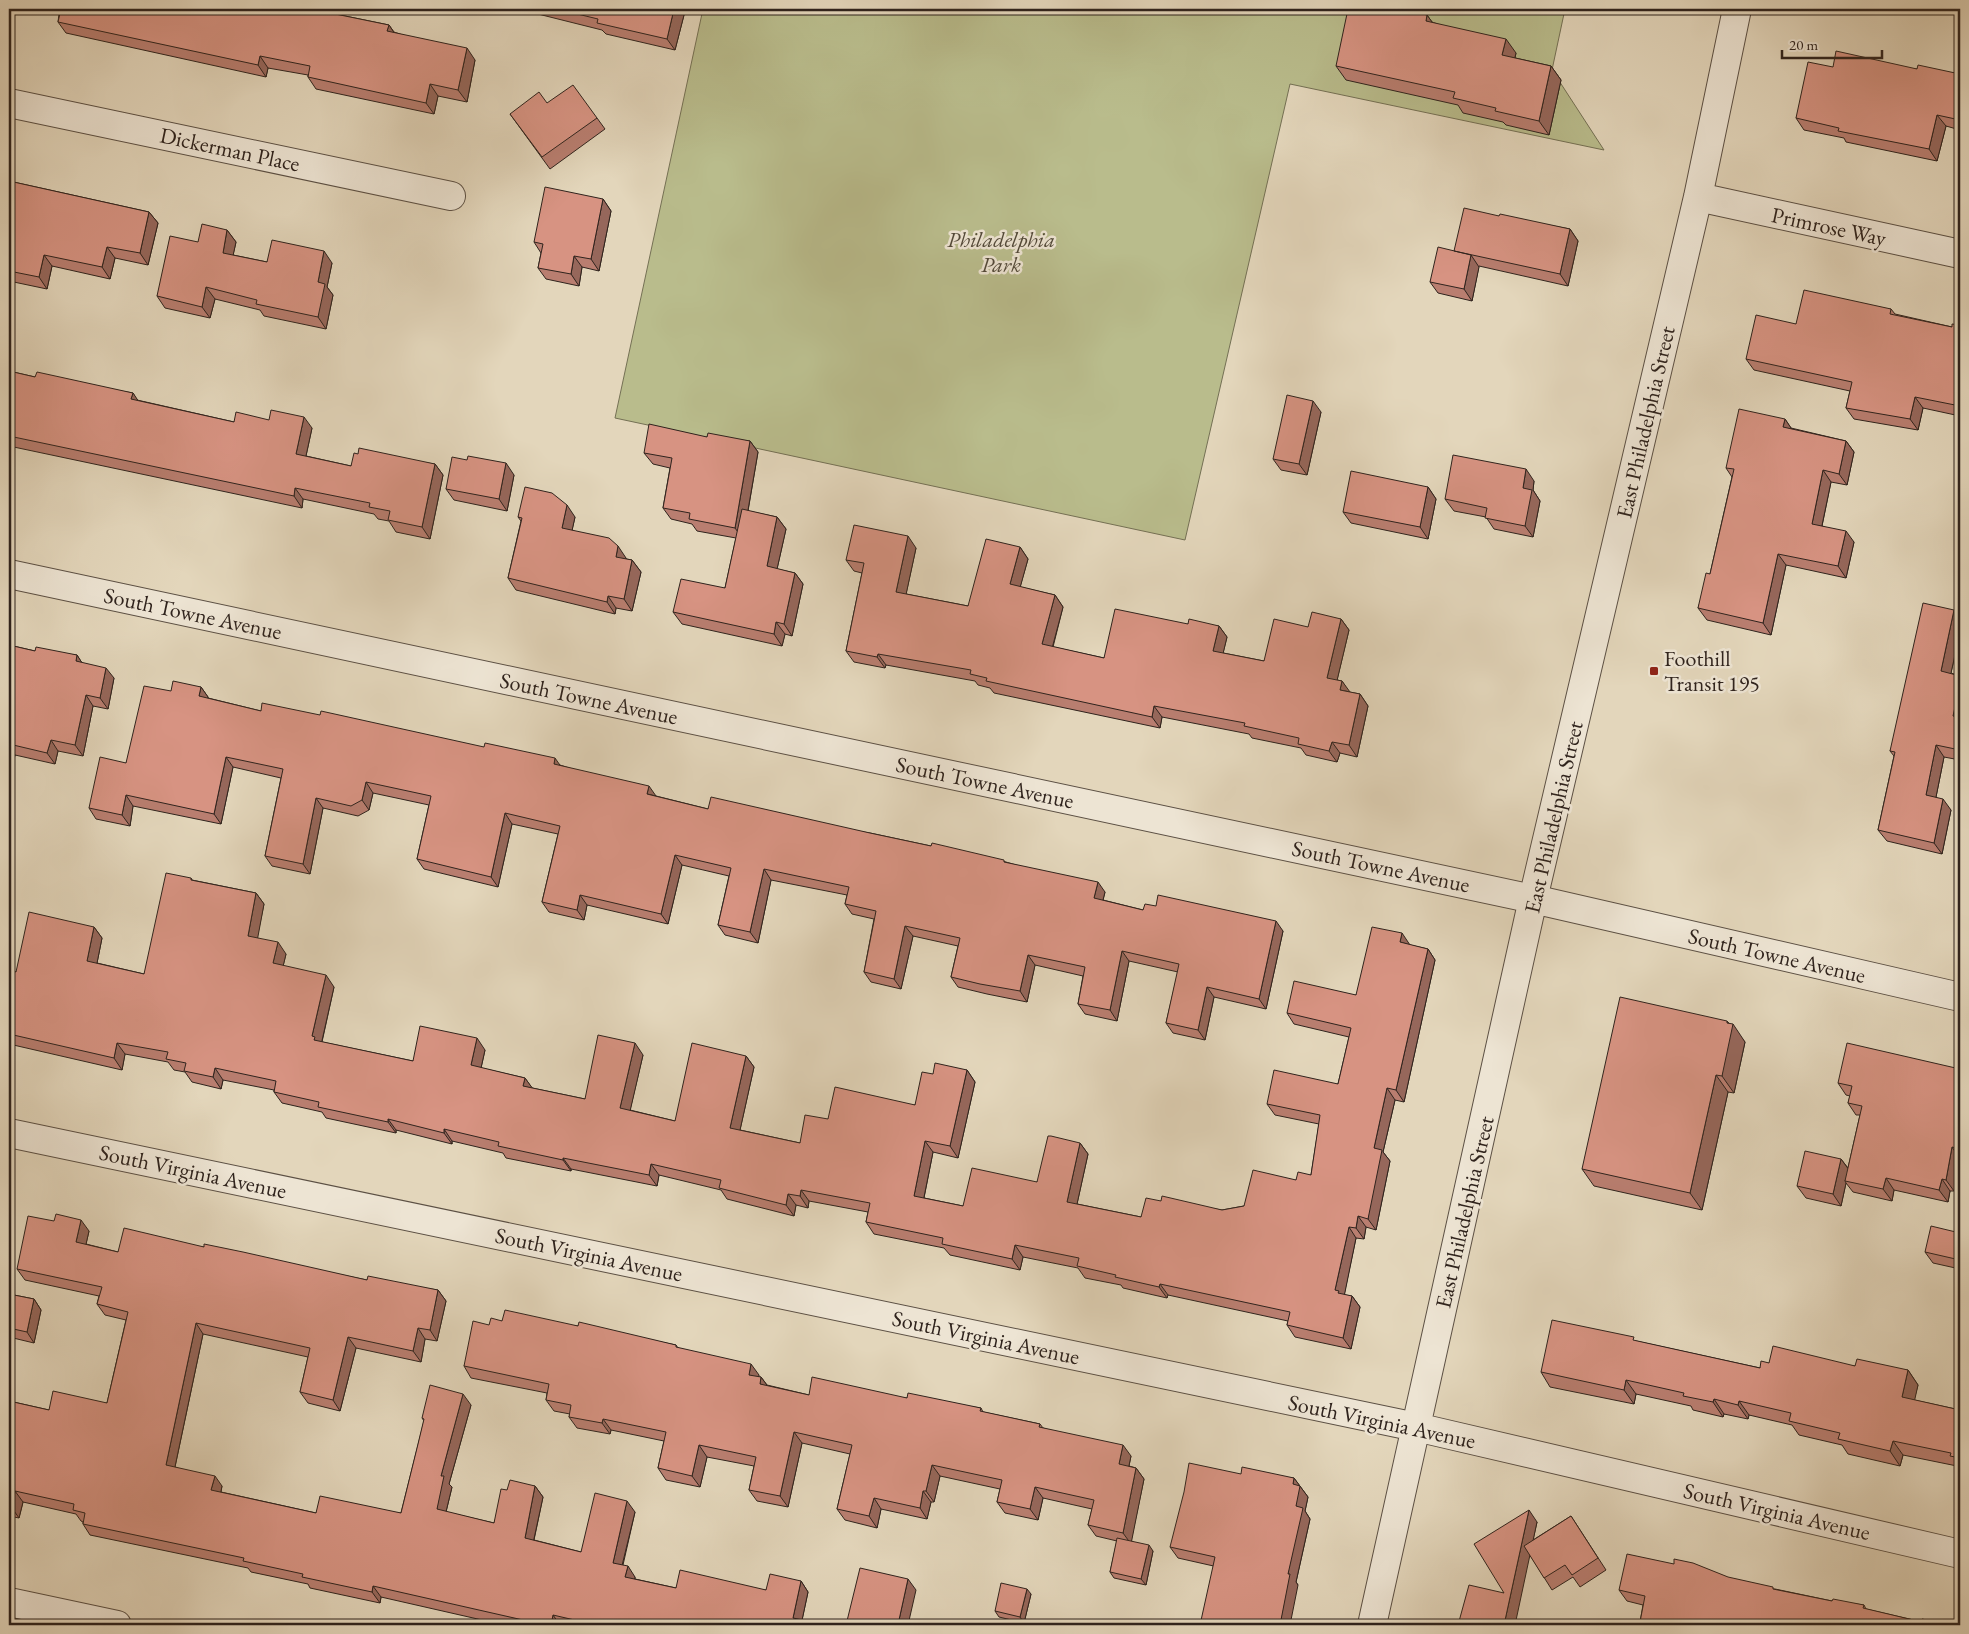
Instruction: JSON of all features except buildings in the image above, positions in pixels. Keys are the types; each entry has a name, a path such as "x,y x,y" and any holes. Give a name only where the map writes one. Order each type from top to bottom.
{"street":[{"name":"East Philadelphia Street","path":"1372,1625 1533,899 1698,197 1737,9"},
{"name":"Dickerman Place","path":"9,103 451,196"},
{"name":"Primrose Way","path":"1698,197 1960,254"},
{"name":"South Towne Avenue","path":"9,574 1533,899 1960,997"},
{"name":"South Virginia Avenue","path":"9,1133 1416,1427 1960,1554"},
{"path":"9,1602 117,1625"}],"green space":[{"name":"Philadelphia Park","path":"703,9 1565,9 1552,70 1604,150 1290,84 1185,540 615,418"}],"place":[{"name":"Foothill Transit 195","path":"1654,671"}]}
